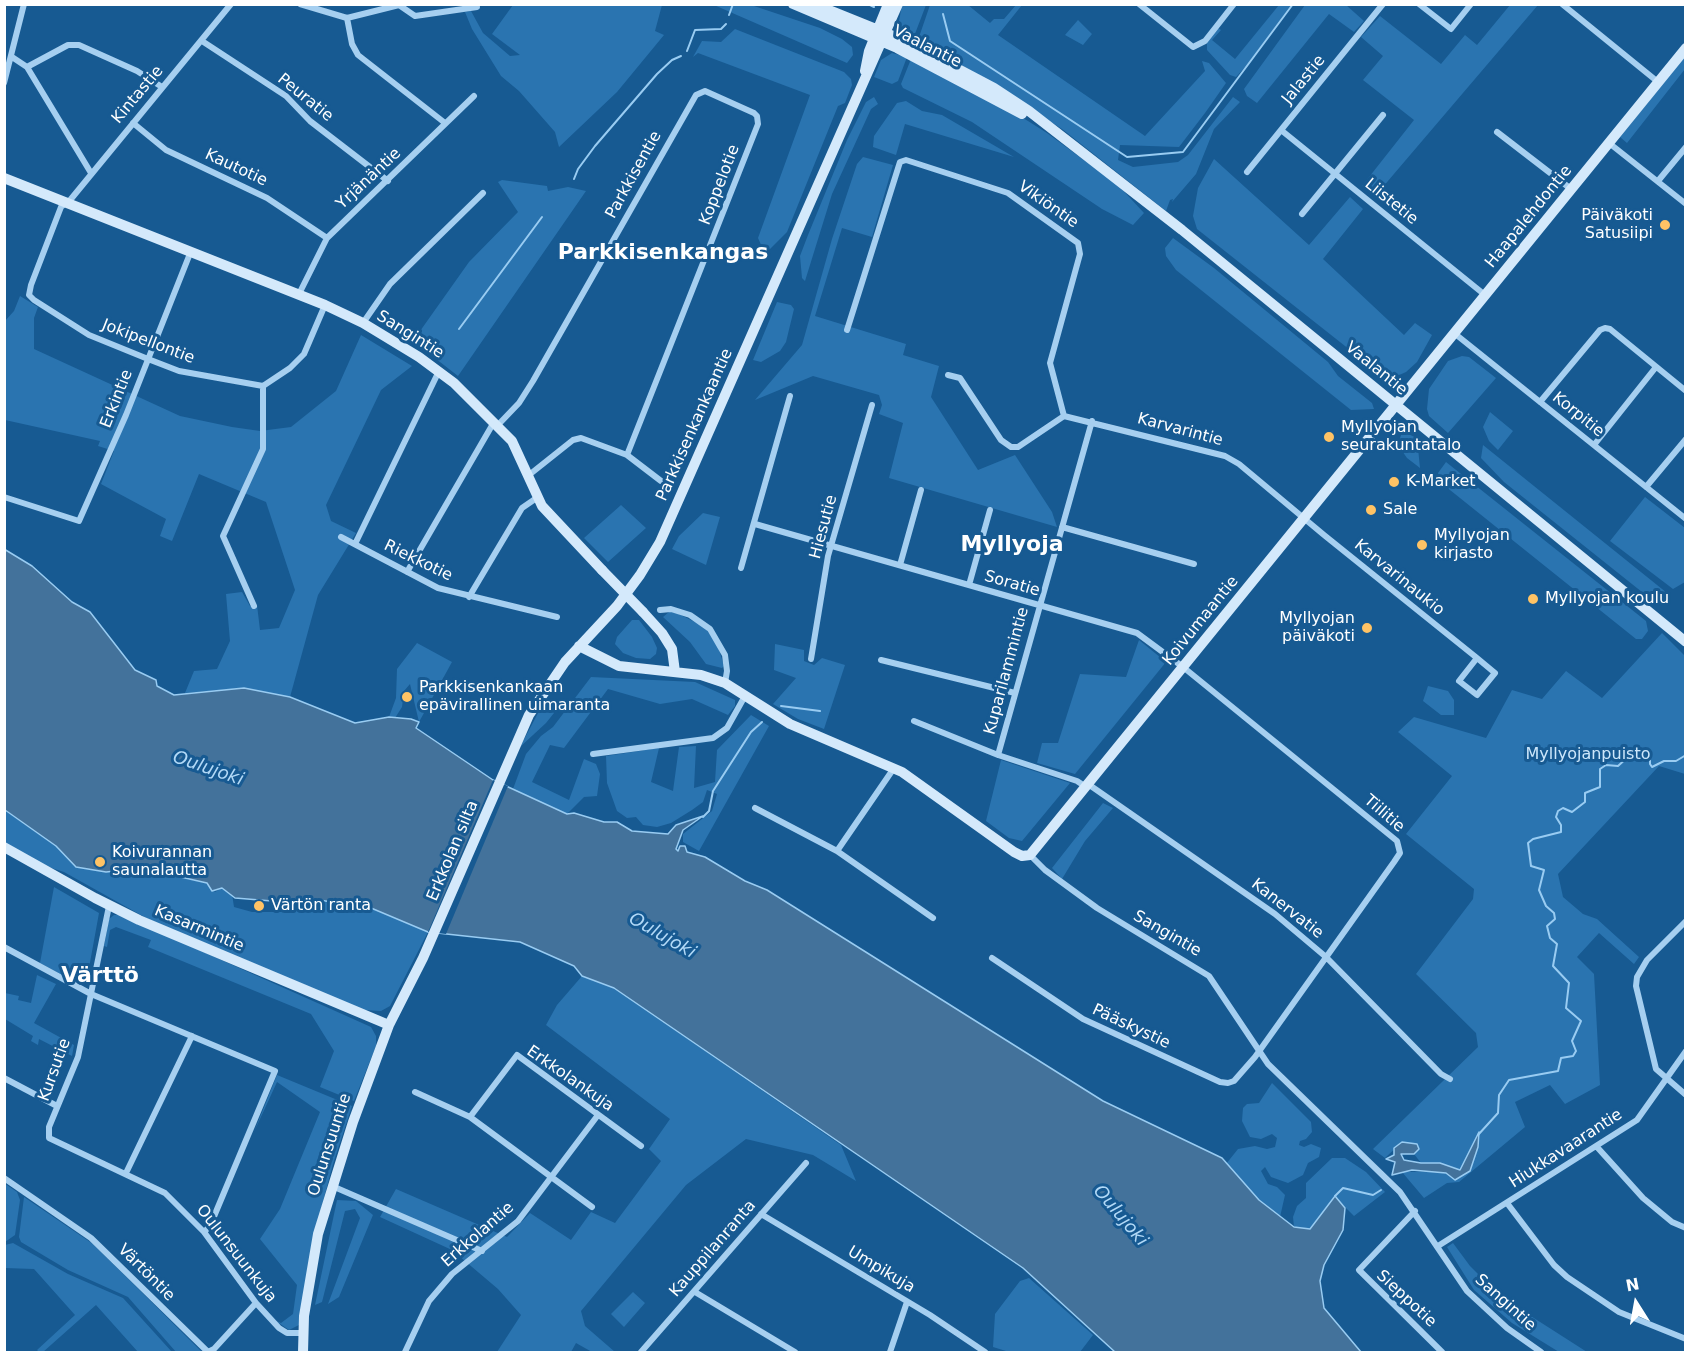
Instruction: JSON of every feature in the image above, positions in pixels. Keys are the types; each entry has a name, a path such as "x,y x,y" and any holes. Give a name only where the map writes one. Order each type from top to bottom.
{"street":[{"path":"4,83 24,4"},
{"name":"Kintastie","path":"66,203 231,4"},
{"path":"300,4 346,18 399,5 416,16 477,7"},
{"name":"Vaalantie","path":"793,4 880,36"},
{"name":"Vaalantie","path":"814,4 880,36 1044,123 1173,223 1686,642"},
{"name":"Parkkisenkankaantie","path":"511,755 529,715 546,687 579,646 617,606 640,575 660,542 863,81 880,36 888,4"},
{"name":"Parkkisenkankaantie","path":"880,36 898,4"},
{"path":"1142,5 1193,47 1204,41 1234,4"},
{"name":"Jalastie","path":"1247,172 1383,4"},
{"path":"1419,4 1451,29 1471,4"},
{"path":"1562,4 1658,82"},
{"path":"346,18 352,44 358,54 445,123"},
{"name":"Peuratie","path":"202,41 286,96 310,121 388,181"},
{"path":"27,66 68,45 79,45 137,71 162,87"},
{"name":"Haapalehdontie","path":"1396,405 1686,48"},
{"path":"12,57 27,66 91,173"},
{"name":"Parkkisentie","path":"407,572 495,424 519,403 700,91"},
{"name":"Koppelotie","path":"627,455 758,124 754,113 700,91"},
{"name":"Yrjänäntie","path":"298,294 327,238 474,96"},
{"path":"1302,214 1383,115"},
{"name":"Kautotie","path":"132,123 166,150 267,198 327,238"},
{"name":"Liistetie","path":"1281,130 1485,296"},
{"path":"1497,132 1571,189"},
{"path":"1609,143 1686,204"},
{"path":"1658,182 1686,147"},
{"name":"Vikiöntie","path":"848,330 900,162 906,160 1008,193 1078,243 1080,254 1050,363 1064,416"},
{"name":"Sangintie","path":"4,178 326,305 363,323 439,371 512,441 538,497 557,524 662,633 672,649 675,672"},
{"path":"363,323 390,284 483,193"},
{"name":"Jokipellontie","path":"66,203 61,207 31,285 29,294 33,300 89,335 148,359 190,374 263,386"},
{"name":"Erkintie","path":"4,497 79,521 191,251"},
{"path":"254,606 223,536 263,449 263,386 290,368 304,354 326,305"},
{"path":"1540,402 1600,330 1610,329 1686,391"},
{"name":"Korpitie","path":"1454,333 1686,519"},
{"path":"1594,445 1656,368"},
{"path":"355,544 439,371"},
{"path":"948,375 960,378 1001,440 1011,447 1018,447 1064,416"},
{"path":"741,568 790,396"},
{"name":"Hiesutie","path":"812,659 831,545 872,405"},
{"name":"Koivumaantie","path":"1030,855 1396,405"},
{"name":"Karvarintie","path":"1064,416 1092,421 1225,456 1304,519"},
{"name":"Kuparilammintie","path":"998,755 1092,421"},
{"path":"529,475 577,438 586,438 627,455 661,481"},
{"path":"1646,487 1686,439"},
{"path":"900,565 921,490"},
{"path":"469,597 522,508 538,497"},
{"path":"969,585 990,510"},
{"name":"Karvarinaukio","path":"1304,519 1496,673 1477,695 1459,681 1477,658"},
{"name":"Soratie","path":"755,525 1137,633 1183,667"},
{"path":"1062,527 1194,564"},
{"name":"Riekkotie","path":"341,537 438,588 557,617"},
{"path":"660,610 671,609 690,615 710,628 725,655 727,671 725,683"},
{"name":"Sangintie","path":"579,646 619,666 701,675 725,683 790,724 894,768 1014,852 1022,856 1030,855 1097,908 1209,976 1220,988 1258,1052 1400,1192 1467,1291 1507,1328 1541,1353"},
{"path":"881,660 1015,693"},
{"name":"Tiilitie","path":"1183,667 1397,841 1400,853 1258,1052"},
{"path":"593,754 712,738 727,728 745,696"},
{"name":"Kanervatie","path":"914,721 998,755 1087,786 1275,914 1326,957 1441,1074 1450,1078"},
{"name":"Erkkolan silta","path":"423,958 511,755"},
{"path":"837,851 894,768"},
{"path":"755,808 837,851 933,918"},
{"name":"Kasarmintie","path":"4,847 109,906 389,1025"},
{"name":"Kursutie","path":"49,1138 49,1127 78,1060 109,906"},
{"path":"1686,921 1647,960 1637,977 1636,986 1656,1069 1686,1095"},
{"path":"4,947 91,994 275,1071 210,1226 204,1232"},
{"name":"Oulunsuuntie","path":"303,1353 303,1333 316,1246 331,1186 389,1025 423,958"},
{"name":"Pääskystie","path":"992,958 1083,1019 1220,1082 1234,1081 1258,1052"},
{"path":"126,1173 192,1036"},
{"name":"Hiukkavaarantie","path":"1438,1246 1637,1120 1686,1051"},
{"name":"Erkkolankuja","path":"470,1118 517,1054 641,1146"},
{"path":"4,1078 57,1106"},
{"path":"415,1092 470,1118 592,1208"},
{"name":"Erkkolantie","path":"405,1353 429,1302 452,1274 518,1221 598,1115"},
{"name":"Oulunsuunkuja","path":"49,1138 165,1193 204,1232 256,1303 282,1331 298,1335 303,1333"},
{"path":"1597,1147 1643,1198 1672,1222 1686,1228"},
{"name":"Kauppilanranta","path":"641,1353 806,1163"},
{"name":"Värtöntie","path":"4,1178 91,1238 208,1352 214,1349 256,1303"},
{"path":"331,1186 482,1251"},
{"path":"1507,1203 1554,1265 1567,1277 1619,1312 1686,1339"},
{"name":"Sieppotie","path":"1415,1211 1359,1270 1442,1353"},
{"name":"Umpikuja","path":"761,1214 907,1302 985,1353"},
{"path":"695,1292 795,1353"},
{"path":"890,1353 907,1302"}],"green space":[{"path":"513,5 662,5 655,31 664,35 617,92 559,147 555,132 519,91 501,76 472,29 465,12 471,11 483,33 510,56 520,55 492,34"},
{"path":"714,5 751,5 820,28 852,47 853,55 847,63"},
{"path":"902,5 926,5 913,39 901,29 899,21"},
{"path":"930,5 968,5 990,23 994,19 1004,19 1016,5 1022,5 998,35 1145,136 1205,71 1202,61 1209,63 1226,83 1205,113 1179,147 1120,145 1118,160 1133,167 1178,162 1188,155 1233,97 1240,102 1214,129 1196,174 1172,202 1173,199 1170,200 1166,211 1062,129 941,52 918,40"},
{"path":"1279,5 1291,5 1247,65 1236,77 1230,75 1207,50 1207,42 1218,28 1221,30 1212,40 1235,59"},
{"path":"1305,5 1346,5 1364,21 1354,32 1329,14 1257,103 1247,96 1244,89"},
{"path":"1510,5 1538,5 1376,195 1362,186 1414,120 1363,80 1383,56 1361,37 1380,16 1441,64 1465,35 1477,45"},
{"path":"1078,20 1092,34 1083,45 1065,35"},
{"path":"735,29 844,72 851,79 852,85 845,103 838,106 787,232 770,249 762,247 758,238 810,95 698,53 693,57 702,41 721,42"},
{"path":"892,53 907,57 898,81 892,84 874,77 881,60"},
{"path":"1685,56 1685,69 1627,143 1620,137"},
{"path":"911,59 1020,116 1047,133 1118,185 1144,213 1133,225 1102,209 972,122 903,88 901,84"},
{"path":"874,97 878,104 871,109 832,194 805,281 802,278 800,256 847,140 866,102"},
{"path":"906,101 922,111 942,115 1014,157 905,124 896,155 873,147 874,136 897,103"},
{"path":"863,157 893,165 872,237 842,228 815,316 906,344 903,355 939,366 931,397 978,470 1015,455 1052,512 1057,527 889,478 903,423 879,414 882,405 879,395 813,376 755,400 802,345 832,239 857,164"},
{"path":"1214,159 1309,245 1350,197 1363,209 1323,259 1404,335 1415,323 1432,335 1417,362 1406,372 1388,380 1197,229 1193,216 1198,188"},
{"path":"502,180 547,186 548,191 568,187 586,191 458,376 413,341 469,262 518,212 498,182"},
{"path":"1173,238 1214,268 1328,362 1338,376 1372,403 1374,409 1351,410 1176,270 1166,256 1165,248"},
{"path":"20,296 38,307 34,318 34,349 180,416 232,427 260,431 291,427 336,391 361,335 412,366 381,390 326,505 331,521 356,533 318,595 290,697 244,688 185,693 194,671 217,669 230,641 226,594 242,592 250,606 257,605 260,630 279,628 295,590 266,502 199,474 172,541 160,536 166,519 101,484 114,451 98,446 100,441 5,420 5,321 14,311"},
{"path":"777,302 791,305 794,309 786,342 780,351 761,362 753,360"},
{"path":"1462,356 1469,357 1496,378 1448,433 1429,416 1427,409 1429,389 1448,361"},
{"path":"1490,412 1513,431 1498,450 1489,441 1483,427"},
{"path":"1408,434 1417,438 1420,468 1407,458 1398,445 1401,435"},
{"path":"1483,445 1667,594 1657,604 1504,482 1481,458"},
{"path":"1446,462 1646,621 1648,631 1642,639 1636,639 1440,482 1438,473"},
{"path":"1645,497 1685,528 1685,582 1673,589 1610,541"},
{"path":"621,505 646,528 608,562 584,538"},
{"path":"703,513 720,517 706,565 672,549 679,536"},
{"path":"669,612 675,612 705,627 718,646 724,666 722,668 706,664 690,642 663,617"},
{"path":"632,620 639,620 652,637 657,648 656,654 650,659 636,658 623,653 615,644 617,637"},
{"name":"Myllyojanpuisto","path":"1662,633 1685,656 1685,774 1659,766 1558,874 1563,897 1583,914 1597,919 1639,957 1634,964 1599,933 1577,957 1594,974 1600,1085 1565,1104 1550,1085 1515,1102 1525,1127 1459,1182 1447,1183 1424,1198 1402,1172 1470,1171 1478,1147 1460,1170 1440,1163 1421,1163 1414,1154 1419,1149 1417,1144 1402,1142 1385,1158 1373,1149 1478,1047 1476,1033 1416,974 1473,899 1474,889 1406,834 1452,776 1398,732 1414,717 1486,738 1512,690 1542,699 1566,671 1602,698"},
{"path":"1139,640 1166,662 1075,774 1037,763 1042,743 1058,743 1080,674 1126,677"},
{"path":"417,643 452,662 419,722 410,684 404,691 402,707 395,718 389,717 396,698 397,669"},
{"path":"775,644 804,650 804,661 814,665 822,658 845,665 824,729 798,719 773,704 796,678 774,670"},
{"path":"591,677 695,682 735,700 735,706 728,715 692,699 660,704 608,689 564,748 550,745 532,782 569,800 584,759 596,764 600,774 597,796 584,797 567,814 513,789 526,754 541,736 553,727"},
{"path":"1428,686 1448,691 1454,700 1454,715 1441,715 1423,701"},
{"path":"546,698 558,708 546,723 520,747"},
{"path":"751,715 769,726 699,851 683,842 683,834 712,811 717,794 707,790 703,802 671,823 657,827 643,825 636,817 627,818 617,811 607,783 606,756 659,748 651,782 673,791 679,747 696,746 694,788 715,782 717,750"},
{"path":"1001,760 1070,783 1022,841 1009,838 986,821"},
{"path":"1103,803 1113,808 1085,841 1062,879 1052,868"},
{"path":"4,810 56,846 76,867 117,873 134,869 207,883 215,892 222,888 232,894 234,907 252,912 281,912 286,908 284,899 305,898 371,908 428,932 390,1006 381,1011 364,1010 148,919 64,872 48,867 5,843"},
{"path":"54,887 99,913 87,979 82,982 77,983 40,963"},
{"path":"114,915 121,915 371,1027 376,1036 376,1046 354,1101 320,1087 334,1051 311,1014 148,947 151,940 116,927 110,930 107,947 104,946 109,919"},
{"path":"37,975 56,984 34,1023 74,1045 72,1056 39,1039 38,1045 31,1041 33,1036 5,1019 5,993 19,996 18,1000 31,1003"},
{"path":"582,976 614,988 841,1145 856,1181 813,1155 746,1139 686,1185 581,1311 585,1326 615,1352 592,1352 576,1343 571,1352 497,1352 521,1315 498,1289 452,1250 380,1217 396,1189 507,1237 530,1213 571,1240 591,1212 615,1223 661,1161 649,1149 670,1119 546,1025 557,1005"},
{"path":"277,1075 352,1106 317,1224 299,1325 289,1330 276,1321 281,1323 293,1314 297,1285 260,1239 280,1209 320,1112 277,1082 254,1132"},
{"path":"1272,1083 1311,1122 1312,1132 1306,1139 1300,1141 1299,1145 1304,1147 1311,1144 1321,1148 1319,1157 1308,1163 1303,1175 1288,1183 1271,1177 1265,1167 1261,1171 1268,1184 1277,1187 1285,1195 1280,1217 1259,1200 1226,1164 1238,1149 1255,1146 1267,1149 1275,1147 1277,1138 1272,1134 1261,1139 1250,1137 1242,1121 1243,1108 1247,1104 1259,1103"},
{"path":"1332,1158 1345,1158 1366,1172 1385,1192 1354,1216 1334,1196 1310,1229 1294,1227 1293,1217 1297,1206 1306,1198 1306,1183"},
{"path":"4,1183 17,1192 20,1200 15,1235 5,1242"},
{"path":"24,1197 93,1244 202,1352 176,1352 128,1297 68,1270 21,1242 19,1237"},
{"path":"337,1200 356,1201 373,1215 339,1297 328,1304 360,1218 355,1209 345,1211 322,1302 315,1305"},
{"path":"13,1243 68,1274 123,1298 172,1352 138,1352 96,1305 43,1352 39,1352 37,1350 75,1315 34,1269 5,1268 5,1245"},
{"path":"1453,1243 1470,1266 1501,1297 1587,1352 1559,1352 1512,1323 1474,1290 1447,1247"},
{"path":"1029,1278 1093,1335 1080,1352 1006,1351 993,1347 995,1314 1020,1281"},
{"path":"633,1292 645,1303 624,1327 611,1314"}],"water":[{"name":"Oulujoki","path":"4,549 32,566 72,602 90,612 135,670 156,680 157,686 174,695 244,688 290,697 355,723 389,717 411,719 419,722 416,728 493,780 567,814 574,813 604,822 617,822 632,831 668,834 676,825 703,816 683,830 676,849 678,851 680,846 685,846 687,852 705,857 745,881 767,890 1103,1101 1222,1158 1259,1200 1294,1227 1310,1229 1335,1196 1345,1208 1343,1230 1324,1265 1320,1281 1324,1308 1361,1352 1115,1352 1023,1268 614,988 582,976 574,966 520,942 428,932 371,908 306,898 272,901 235,898 222,888 212,891 207,883 163,873 134,869 106,872 76,867 56,846 5,810"},
{"path":"1479,1132 1478,1147 1470,1171 1455,1180 1446,1173 1412,1170 1392,1175 1395,1162 1386,1159 1394,1155 1394,1148 1402,1142 1417,1144 1419,1149 1414,1154 1401,1154 1404,1160 1440,1163 1460,1170"}],"pier":[{"path":"493,780 508,786 446,934 428,932"}],"waterway":[{"path":"729,15 733,4"},
{"path":"868,4 874,7"},
{"path":"943,14 950,41 1127,157 1183,152 1293,4"},
{"path":"687,51 695,30 721,29 726,24"},
{"path":"574,179 578,169 595,146 657,74 672,60 681,56"},
{"path":"459,329 542,217"},
{"path":"781,706 820,711"},
{"path":"703,817 709,811 713,791 751,732 762,722"},
{"name":"Myllyoja","path":"1478,1135 1498,1113 1499,1095 1509,1080 1558,1071 1561,1058 1573,1056 1576,1051 1572,1041 1581,1021 1566,1008 1569,983 1553,966 1557,944 1550,938 1547,926 1555,919 1554,913 1546,906 1539,890 1544,870 1531,866 1528,843 1533,839 1561,832 1561,825 1556,817 1558,811 1563,808 1572,812 1585,802 1585,793 1600,787 1600,769 1606,765 1618,766 1629,756 1650,752 1652,767 1664,761 1676,761 1686,755"},
{"name":"Myllyoja","path":"1335,1196 1343,1188 1373,1195 1381,1190"}],"place":[{"name":"Päiväkoti Satusiipi","path":"1665,225"},
{"name":"Myllyojan seurakuntatalo","path":"1329,437"},
{"name":"K-Market","path":"1394,482"},
{"name":"Sale","path":"1371,510"},
{"name":"Myllyojan kirjasto","path":"1422,545"},
{"name":"Myllyojan koulu","path":"1533,599"},
{"name":"Myllyojan päiväkoti","path":"1367,628"},
{"name":"Parkkisenkankaan epävirallinen uimaranta","path":"407,697"},
{"name":"Koivurannan saunalautta","path":"100,862"},
{"name":"Värtön ranta","path":"259,906"}],"district":[{"name":"Parkkisenkangas","path":"663,253"},
{"name":"Myllyoja","path":"1012,545"},
{"name":"Värttö","path":"100,976"}]}
